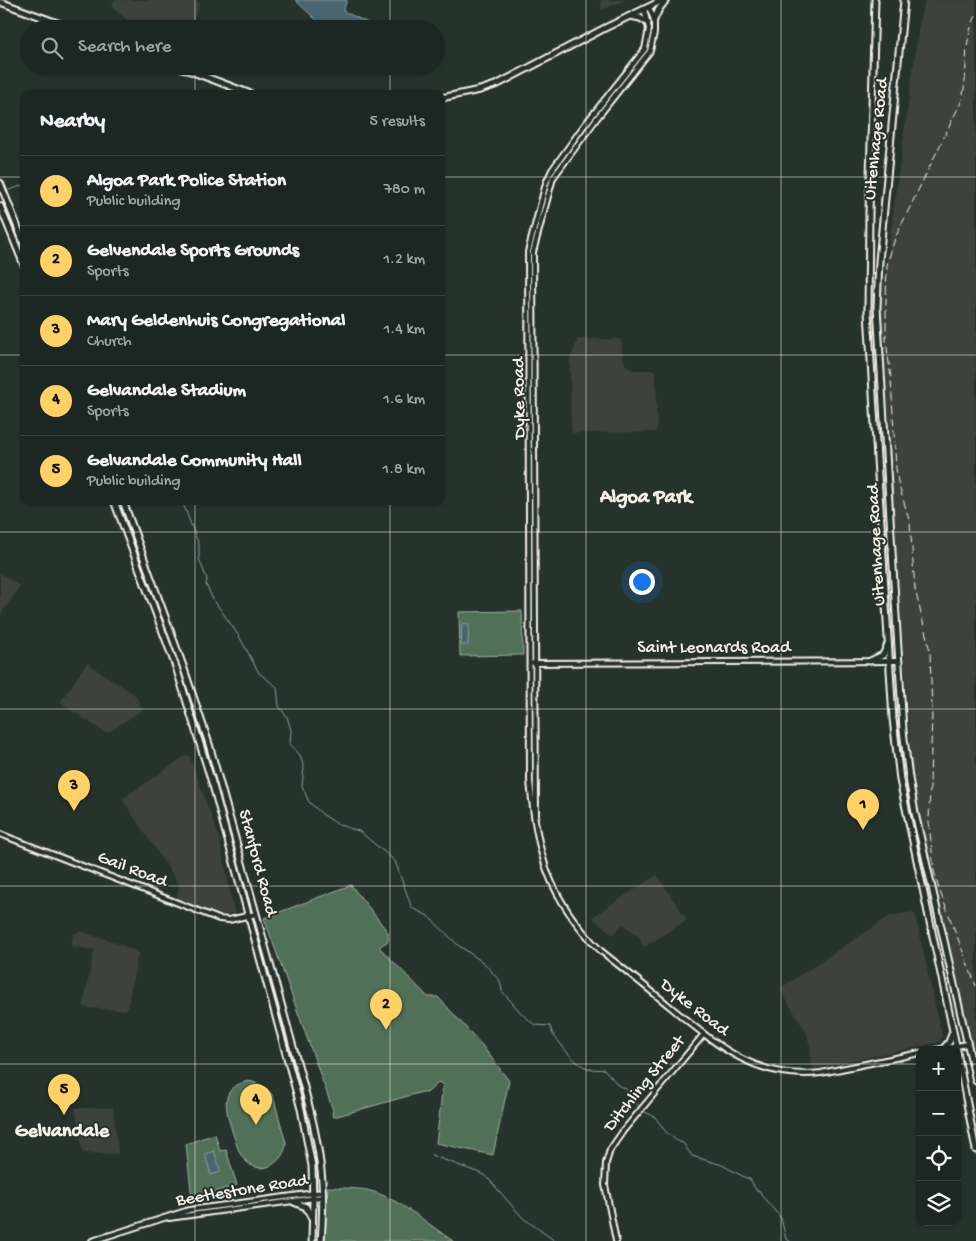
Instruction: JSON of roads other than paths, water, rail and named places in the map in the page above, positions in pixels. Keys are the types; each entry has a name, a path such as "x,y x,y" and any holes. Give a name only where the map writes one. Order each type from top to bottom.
{"main road":[{"path":"445,97 498,84 665,0"},
{"path":"654,20 665,0"},
{"name":"Uitenhage Road","path":"875,0 868,312 893,718 899,772 956,1046"},
{"name":"Uitenhage Road","path":"904,0 879,261 877,307 898,661 905,752 910,786 976,1082"},
{"path":"0,2 49,20"},
{"path":"628,17 640,18 648,23"},
{"path":"201,75 240,90"},
{"path":"0,183 20,233"},
{"path":"0,206 20,255"},
{"name":"Stanford Road","path":"115,505 176,667 214,789 303,1117 310,1153 313,1196 312,1241"},
{"name":"Stanford Road","path":"124,505 183,666 206,736 312,1116 320,1163 322,1195 321,1241"},
{"path":"870,661 884,654 888,642"},
{"path":"946,1046 953,1031"},
{"name":"Uitenhage Road","path":"961,1070 976,1150"},
{"path":"294,1202 302,1204 307,1208 313,1225"}],"street":[{"name":"Dyke Road","path":"536,826 533,252 553,178 647,55 653,40 654,20 647,8"},
{"name":"Dyke Road","path":"647,8 648,39 642,54 583,127 550,174 528,252 530,781 541,856 548,876 562,904 577,926 601,951 704,1034 729,1053 746,1062 768,1070 789,1074 821,1073 916,1054"},
{"name":"Saint Leonards Road","path":"529,663 898,661"},
{"name":"Gail Road","path":"0,834 219,918 229,920 256,914"},
{"name":"Ditchling Street","path":"616,1241 605,1186 606,1164 610,1150 618,1136 704,1034"},
{"path":"961,1047 967,1044"},
{"name":"Beetlestone Road","path":"92,1241 189,1210 322,1195"},
{"name":"Beetlestone Road","path":"166,1218 294,1202 313,1196"}],"water":[{"path":"295,0 347,0 343,11 362,20 316,20"},
{"path":"462,623 469,624 468,645 461,645"},
{"path":"214,1151 221,1172 211,1175 205,1154"}],"waterway":[{"path":"9,190 20,186"},
{"path":"184,505 199,545 199,559 207,579 206,585 213,599 239,636 259,673 277,687 279,706 287,717 291,730 290,744 300,755 304,768 302,786 309,802 322,814 339,825 359,831 395,861 412,908 428,916 458,945 484,963 500,981 502,991 522,1014 535,1025 550,1026 555,1038 571,1057 585,1067 604,1069 619,1086 625,1088 640,1108"},
{"path":"643,1111 655,1117 666,1132 677,1141 683,1143 692,1156 722,1165 750,1179 756,1190 760,1191 781,1218 786,1239 790,1241"},
{"path":"431,1155 485,1175 523,1218 555,1241"}],"railway":[{"path":"976,16 971,26 967,48 964,91 961,102 895,238 887,265 886,299 886,340 891,379 896,468 898,482 910,523 915,589 930,651 932,711 929,822 934,871 976,986"}],"place":[{"name":"Mary Geldenhuis Congregational","path":"74,811"},
{"name":"Algoa Park Police Station","path":"863,830"},
{"name":"Gelvendale Sports Grounds","path":"386,1030"},
{"name":"Gelvandale Community Hall","path":"64,1115"},
{"name":"Gelvandale Stadium","path":"256,1125"}],"district":[{"name":"Algoa Park","path":"646,498"},
{"name":"Gelvandale","path":"62,1132"}]}
